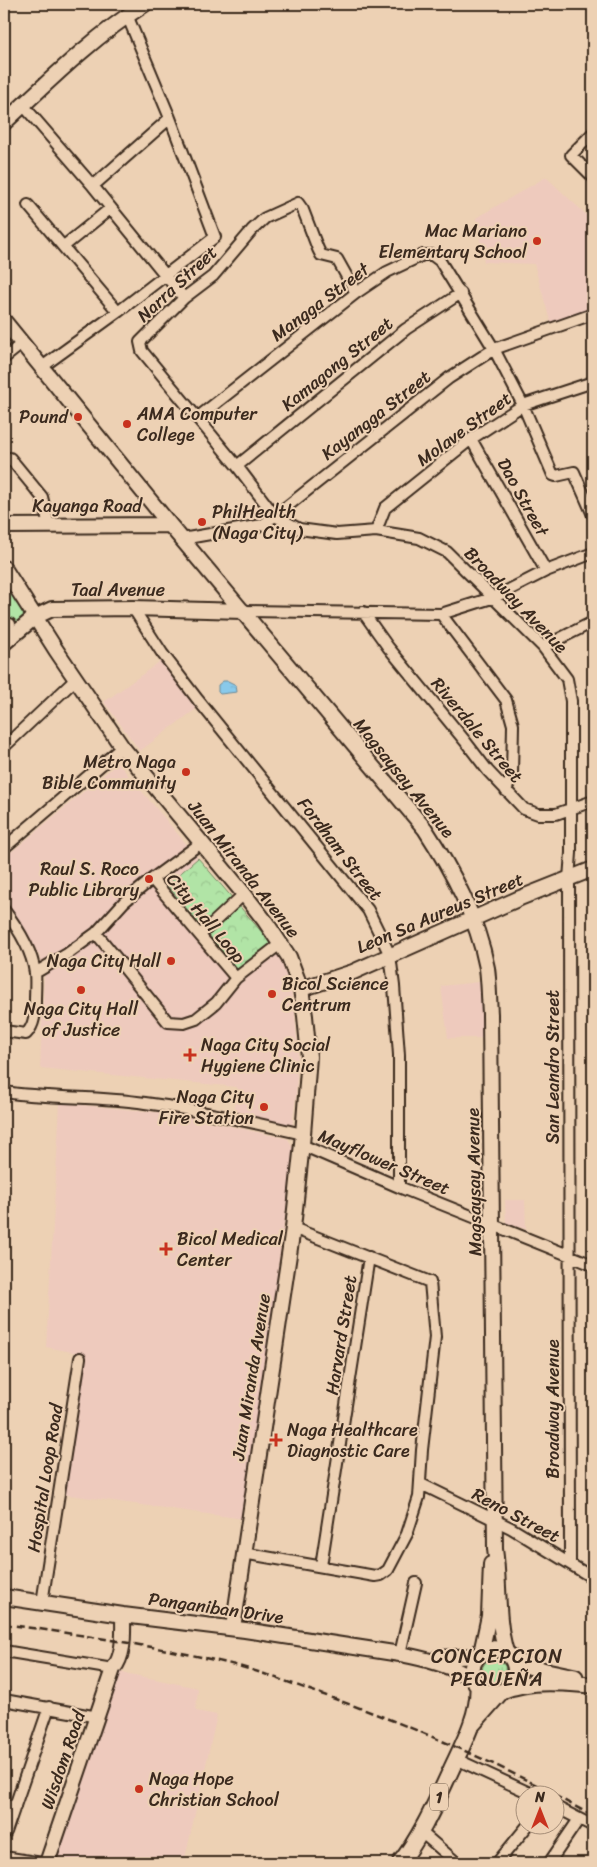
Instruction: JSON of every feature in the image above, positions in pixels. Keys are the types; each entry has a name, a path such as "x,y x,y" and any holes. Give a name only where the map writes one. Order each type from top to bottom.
{"main road":[{"path":"4,123 79,54 127,15 145,4"},
{"name":"Magsaysay Avenue","path":"4,321 170,525 425,829 454,876 473,920 482,948 489,983 495,1548 498,1569 499,1619 510,1656"},
{"name":"Kayanga Road","path":"4,526 170,525"},
{"name":"Juan Miranda Avenue","path":"4,568 122,747 244,894 280,944 289,957 301,989 306,1016 308,1057 303,1139 294,1228 233,1628"},
{"name":"Taal Avenue","path":"4,644 35,617 52,609 133,608 243,611"},
{"name":"Leon Sa Aureus Street","path":"301,989 353,972 520,898 593,869"},
{"name":"Magsaysay Avenue","path":"479,1655 489,1616 490,1570 495,1548"},
{"name":"Panganiban Drive","path":"4,1597 124,1615 233,1628 423,1658 454,1659 479,1655"},
{"name":"Wisdom Road","path":"47,1863 113,1669 119,1663 123,1642 124,1615"},
{"path":"479,1655 493,1649 542,1670 593,1681"},
{"name":"1","path":"400,1863 421,1832 471,1726 478,1697 472,1667 479,1655"},
{"name":"1","path":"471,1726 515,1678 516,1666 510,1656"},
{"name":"Panganiban Drive","path":"423,1658 453,1668 476,1683"},
{"path":"476,1683 489,1693 540,1683 593,1685"}],"street":[{"path":"42,367 118,312 215,237 170,118 127,15"},
{"path":"23,104 184,298"},
{"path":"93,186 170,118"},
{"path":"593,133 572,155 593,177"},
{"name":"Narra Street","path":"275,516 237,466 142,351 140,342 184,298 212,276 264,218 298,202 318,249 322,255 337,260 356,293"},
{"path":"28,204 118,312"},
{"path":"64,246 111,208"},
{"name":"Mangga Street","path":"197,418 356,293 387,272 422,255 432,255 440,261 461,294"},
{"path":"461,294 494,349 523,405 553,476 574,472 593,515"},
{"name":"Kamagong Street","path":"237,466 406,329 461,294"},
{"name":"Kayangga Street","path":"182,539 262,525 449,378 494,349 593,314"},
{"path":"4,358 23,343"},
{"name":"Molave Street","path":"376,531 386,508 471,439 523,405 593,382"},
{"name":"Dao Street","path":"471,439 546,572"},
{"path":"4,460 10,458 42,497 49,525"},
{"name":"Broadway Avenue","path":"275,516 299,530 337,534 376,531 419,538 447,552 495,597 543,647 567,679 571,701 569,879"},
{"path":"243,611 441,614 495,597 546,572 593,553"},
{"name":"Fordham Street","path":"133,608 162,653 198,700 368,910 390,955 399,1055 399,1187"},
{"name":"Riverdale Street","path":"363,612 388,647 488,771 524,809 538,814 556,814 593,801"},
{"path":"441,614 506,700 513,725 512,775 506,791"},
{"path":"543,647 593,622"},
{"path":"4,747 76,679"},
{"path":"4,848 122,747"},
{"name":"City Hall Loop","path":"201,843 152,878 236,978"},
{"path":"35,973 67,954 96,933 124,902 152,878"},
{"name":"San Leandro Street","path":"569,879 569,1256"},
{"path":"200,935 244,894"},
{"path":"4,910 14,923 30,952 35,973 35,1013 31,1029 26,1034 4,1031"},
{"name":"City Hall Loop","path":"96,933 168,1022 184,1023 196,1019 216,1003 236,978 280,944"},
{"name":"Mayflower Street","path":"4,1092 30,1096 59,1096 144,1102 213,1113 303,1139 399,1187 593,1265"},
{"path":"244,1553 375,1576 381,1575 388,1570 407,1534 419,1498 434,1337 430,1282 369,1256 294,1228"},
{"name":"Harvard Street","path":"322,1566 369,1256"},
{"name":"Broadway Avenue","path":"569,1256 570,1563"},
{"name":"Hospital Loop Road","path":"42,1603 80,1358"},
{"name":"Reno Street","path":"421,1484 511,1528 593,1578"},
{"path":"400,1654 416,1583"},
{"path":"4,1651 113,1669"},
{"path":"4,1700 98,1717"},
{"path":"6,1832 49,1707"},
{"path":"456,1759 514,1786"},
{"path":"4,1805 15,1807"},
{"path":"564,1811 593,1826"},
{"path":"549,1863 579,1819"},
{"path":"421,1832 457,1863"},
{"path":"497,1863 521,1834"},
{"path":"4,1857 42,1863"}],"shaded area":[{"name":"Mac Mariano Elementary School","path":"546,177 593,221 593,310 551,324 534,264 484,262 476,218"},
{"path":"162,660 196,709 140,751 104,702"},
{"path":"118,763 278,953 288,980 294,1005 298,1050 296,1096 292,1126 234,1112 237,1087 40,1068 44,976 39,955 22,924 4,902 4,858"},
{"path":"480,982 483,1038 448,1038 441,986"},
{"name":"Bicol Medical Center","path":"60,1103 176,1114 288,1139 294,1150 244,1519 62,1494 83,1354 46,1347"},
{"path":"505,1200 525,1200 526,1229 506,1224"},
{"name":"Naga Hope Christian School","path":"115,1671 198,1688 196,1711 217,1715 184,1863 53,1863"}],"green space":[{"path":"4,568 35,617 4,643"},
{"path":"198,858 272,944 238,970 167,885"},
{"path":"494,1659 499,1660 505,1666 505,1676 499,1682 494,1683 489,1682 483,1676 482,1671 483,1666 489,1660"}],"water":[{"path":"223,681 236,685 237,692 220,694 218,692 218,685"}],"railway":[{"path":"4,1624 149,1647 246,1668 410,1728 534,1784"},
{"path":"564,1800 593,1816"}],"place":[{"name":"Mac Mariano Elementary School","path":"537,241"},
{"name":"Pound","path":"78,417"},
{"name":"AMA Computer College","path":"127,424"},
{"name":"PhilHealth (Naga City)","path":"202,522"},
{"name":"Metro Naga Bible Community","path":"186,772"},
{"name":"Raul S. Roco Public Library","path":"149,879"},
{"name":"Naga City Hall","path":"171,961"},
{"name":"Naga City Hall of Justice","path":"81,990"},
{"name":"Bicol Science Centrum","path":"272,994"},
{"name":"Naga City Social Hygiene Clinic","path":"190,1055"},
{"name":"Naga City Fire Station","path":"264,1107"},
{"name":"Bicol Medical Center","path":"166,1249"},
{"name":"Naga Healthcare Diagnostic Care","path":"276,1440"},
{"name":"Naga Hope Christian School","path":"139,1789"}],"district":[{"name":"CONCEPCION PEQUEÑA","path":"497,1668"}]}
